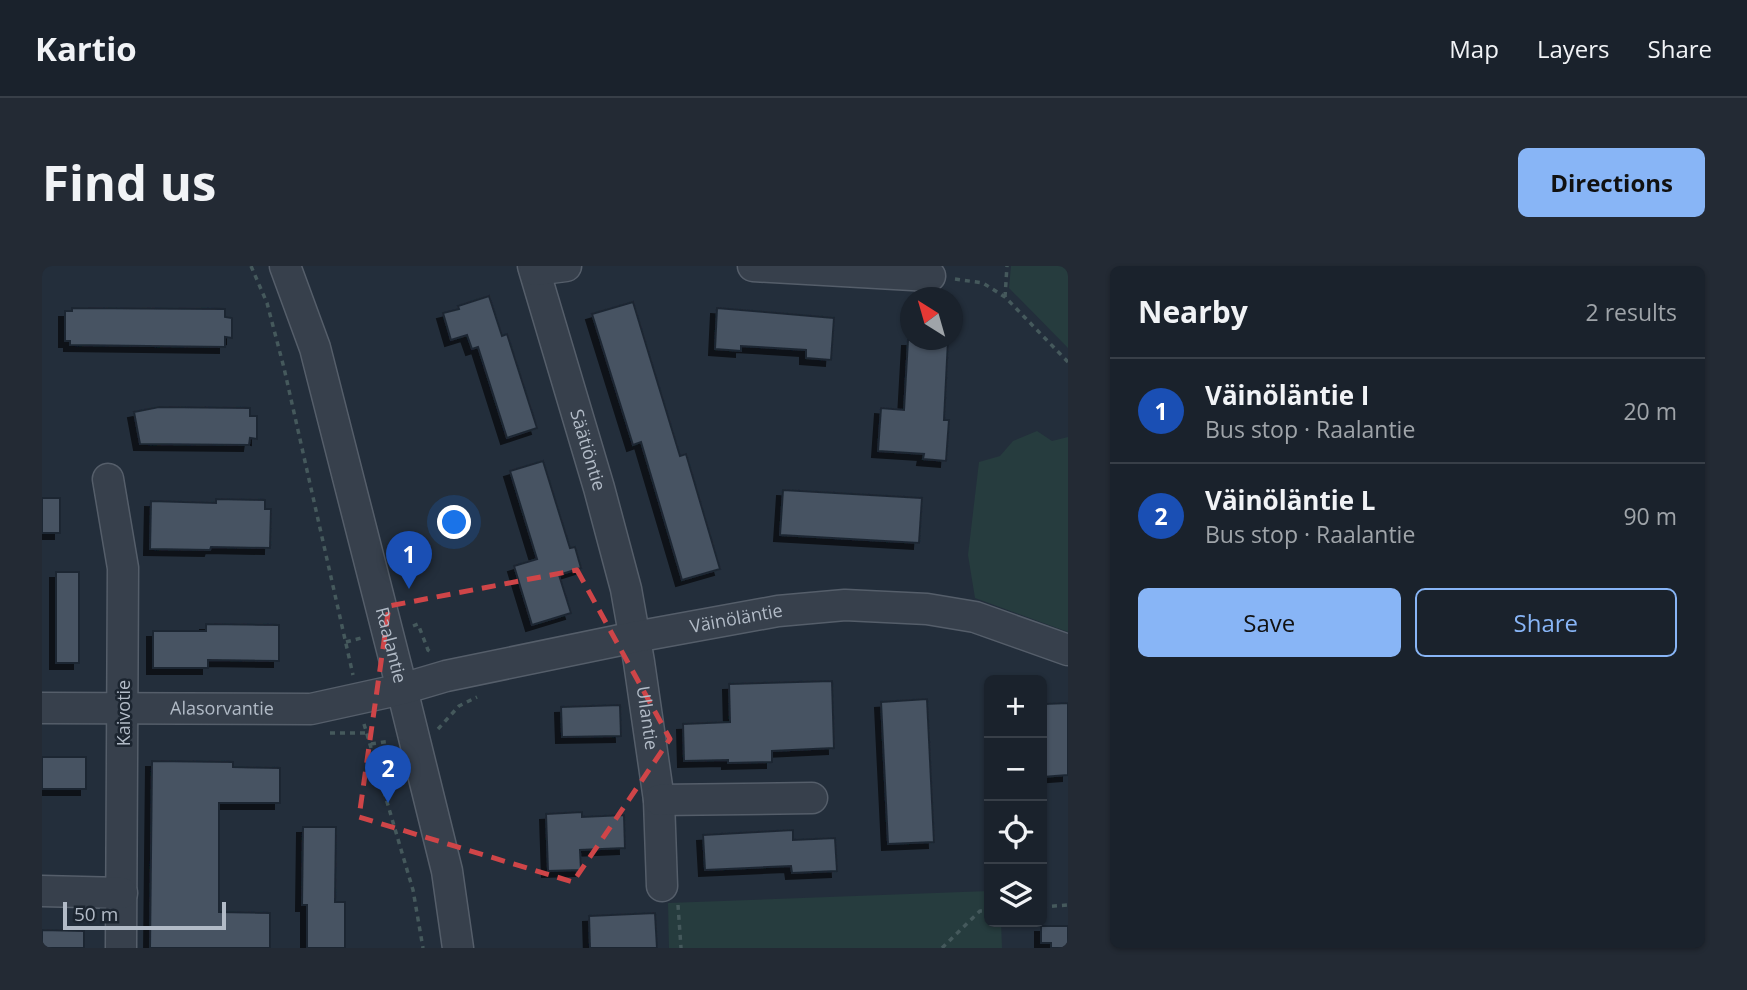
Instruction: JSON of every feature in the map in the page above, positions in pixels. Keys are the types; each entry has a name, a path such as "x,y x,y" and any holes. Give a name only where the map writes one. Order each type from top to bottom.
{"street":[{"name":"Raalantie","path":"285,266 315,348 414,736 447,871 458,948"},
{"path":"534,268 566,266"},
{"path":"753,266 930,276"},
{"name":"Säätiöntie","path":"534,268 599,488 626,589 635,637"},
{"name":"Kaivotie","path":"108,479 123,568 121,948"},
{"name":"Väinöläntie","path":"402,689 446,676 635,637 778,611 845,605 927,609 975,617 1068,650"},
{"name":"Ullantie","path":"635,637 659,800 662,886"},
{"name":"Alasorvantie","path":"42,708 311,709 402,689"},
{"path":"659,800 812,798"},
{"path":"42,891 122,892"}],"path":[{"path":"251,266 267,303 284,368 346,642"},
{"path":"1005,298 1007,266"},
{"path":"930,276 983,282 1005,298 1068,362"},
{"path":"371,744 435,731 459,706 482,695"},
{"path":"366,733 413,890 423,948"},
{"path":"1047,907 1068,905"},
{"path":"942,948 980,911 984,911"}],"highlighted area":[{"path":"577,570 670,739 573,882 359,817 389,606"}],"green space":[{"path":"1011,266 1068,266 1068,348 1009,288"},
{"path":"1037,431 1052,441 1068,437 1068,632 975,598 968,555 979,462 1000,456 1013,441"},
{"path":"984,891 984,927 1001,927 1002,948 669,948 668,903"}],"building":[{"path":"489,296 502,336 507,334 537,428 507,438 478,347 472,349 467,335 451,340 443,313"},
{"path":"633,302 680,456 686,454 720,569 682,580 641,442 633,445 592,314"},
{"path":"72,308 225,309 225,317 232,318 232,338 225,337 225,347 70,345 70,341 65,341 65,311 72,311"},
{"path":"717,308 834,318 831,360 806,358 806,350 741,346 741,351 715,349"},
{"path":"907,350 948,350 944,420 949,420 946,461 923,459 924,454 878,451 881,408 904,410"},
{"path":"159,407 250,408 250,416 257,416 257,439 250,438 249,445 140,444 134,412"},
{"path":"543,461 570,548 575,547 581,568 559,575 571,613 532,625 514,566 537,559 510,471"},
{"path":"783,490 922,498 919,543 780,535"},
{"path":"42,498 60,498 60,533 42,533"},
{"path":"216,499 265,500 265,509 271,509 270,548 150,549 151,501 216,503"},
{"path":"56,572 79,572 79,663 56,663"},
{"path":"206,624 279,625 279,661 208,660 208,668 153,668 153,631 206,631"},
{"path":"832,681 834,748 772,751 772,762 684,761 683,724 730,722 729,684"},
{"path":"927,699 934,842 888,844 881,702"},
{"path":"1068,703 1068,775 1047,777 1047,704"},
{"path":"620,705 621,736 562,737 561,707"},
{"path":"42,757 86,757 86,789 42,789"},
{"path":"152,761 233,762 233,767 280,768 280,803 219,803 219,912 270,913 270,948 150,948"},
{"path":"582,812 582,817 624,815 625,848 580,850 581,870 548,871 546,814"},
{"path":"303,827 336,827 335,902 345,902 345,948 307,948 307,905 302,905"},
{"path":"793,830 793,840 835,838 837,871 792,873 791,866 705,870 703,835"},
{"path":"655,913 657,948 590,948 589,916"},
{"path":"1068,926 1068,948 1051,948 1051,943 1041,943 1041,927"},
{"path":"42,930 84,931 84,948 42,948"}],"place":[{"name":"Väinöläntie I","path":"409,589"},
{"name":"Väinöläntie L","path":"388,803"}]}
